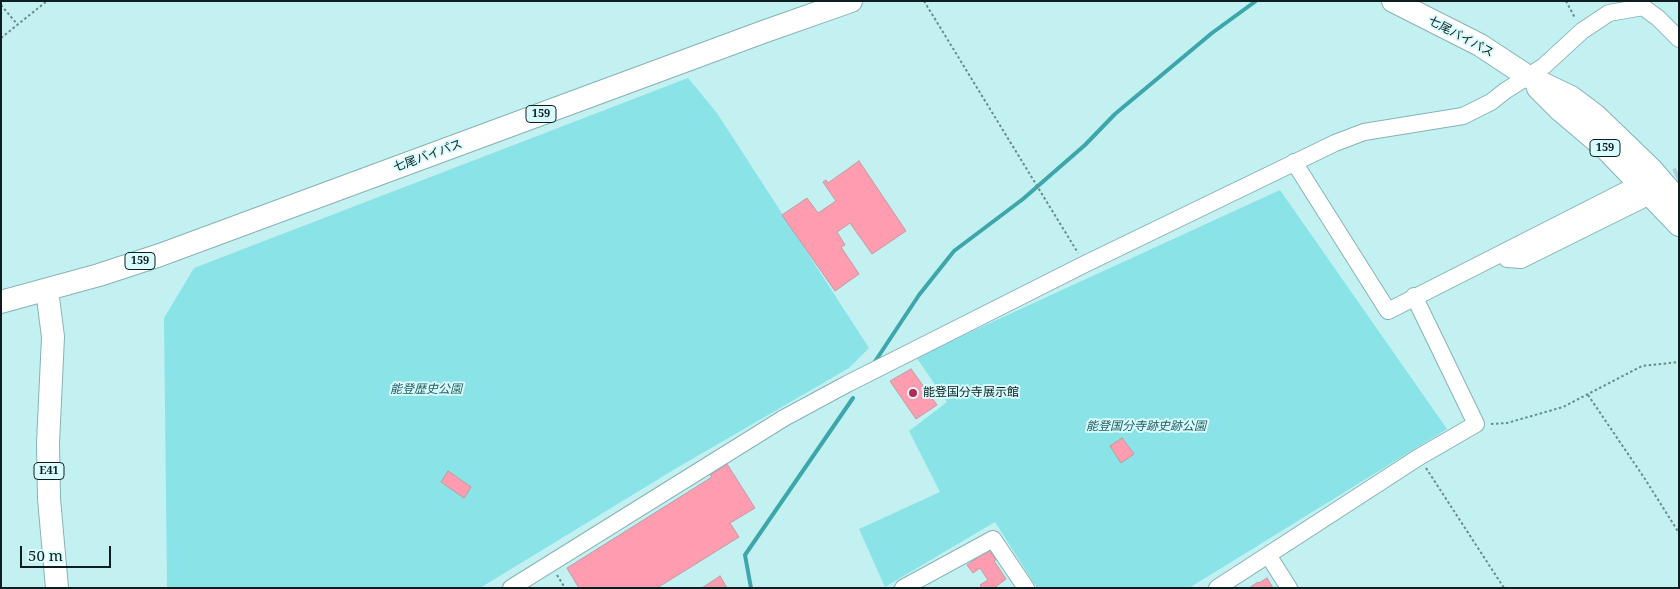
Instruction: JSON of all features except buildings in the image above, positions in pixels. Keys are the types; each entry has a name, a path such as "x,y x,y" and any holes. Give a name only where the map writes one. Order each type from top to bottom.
{"highway":[{"name":"七尾バイパス","path":"1,302 47,290 160,255 754,35 851,1"},
{"name":"七尾バイパス","path":"1393,1 1480,45 1527,76 1571,97 1595,115 1651,169 1679,201"},
{"name":"七尾バイパス","path":"1527,76 1559,109 1605,148 1640,193 1679,225"},
{"name":"E41","path":"47,290 53,337 48,443 49,499 57,588"}],"street":[{"path":"511,588 784,418 1085,264 1335,143 1364,132 1463,116 1491,102 1544,66 1582,31 1608,13 1644,4 1679,39"},
{"path":"1294,162 1388,311 1414,296 1640,193"},
{"path":"1505,256 1521,260 1640,193"},
{"path":"1217,588 1419,457 1476,424 1414,296"},
{"path":"903,588 994,539 1026,588"},
{"path":"1268,554 1289,588"}],"path":[{"path":"1,38 47,1"},
{"path":"924,1 1085,264"},
{"path":"1566,1 1582,31"},
{"path":"1,5 17,25"},
{"path":"1476,424 1507,423 1563,407 1642,366 1679,362"},
{"path":"1588,395 1679,533"},
{"path":"1419,457 1504,588"}],"green space":[{"name":"能登歴史公園","path":"688,78 717,113 869,348 849,368 675,469 480,588 167,588 164,318 194,268"},
{"name":"能登国分寺跡史跡公園","path":"1280,190 1447,429 1189,588 1037,588 995,522 885,587 859,529 940,492 909,431 947,402 916,357"}],"waterway":[{"path":"874,363 919,295 954,251 1023,199 1085,145 1115,114 1212,33 1256,1"},
{"path":"751,588 745,555 853,398"}],"tunnel":[{"path":"1654,187 1679,175"}],"place":[{"name":"能登国分寺展示館","path":"913,393"}]}
